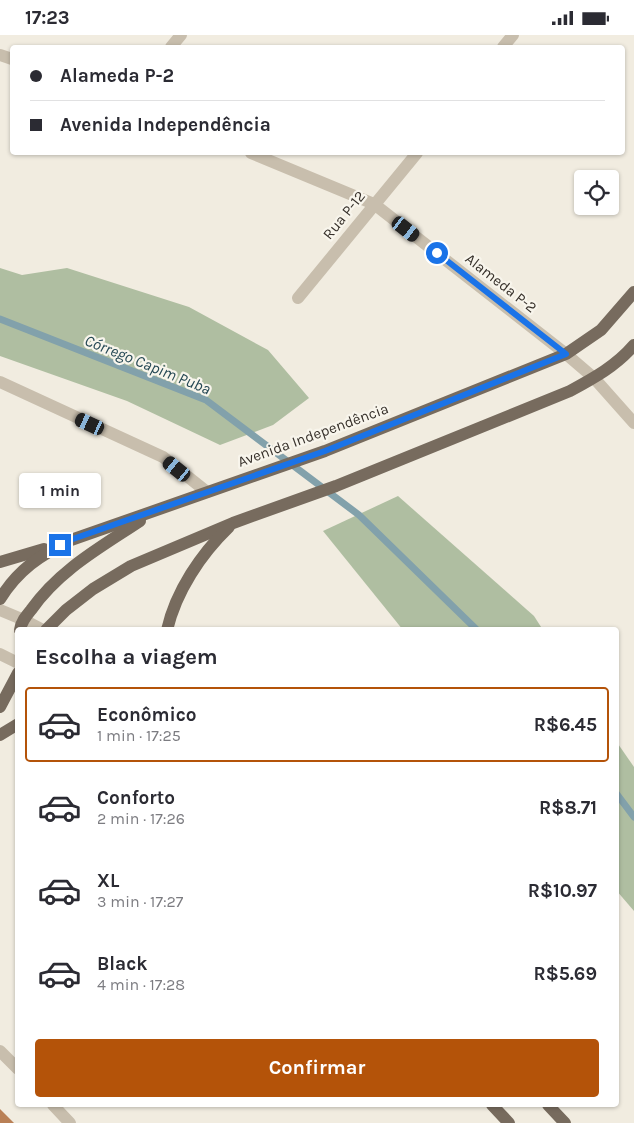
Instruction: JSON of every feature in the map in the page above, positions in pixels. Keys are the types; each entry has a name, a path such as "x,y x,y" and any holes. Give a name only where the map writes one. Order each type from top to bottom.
{"main road":[{"name":"Avenida Independência","path":"0,599 29,564 70,540 325,451 566,354 580,346 604,327 634,292"},
{"path":"47,627 79,599 131,566 233,523 336,486 570,391 616,363 634,345"},
{"path":"22,625 40,597 64,573 155,511"},
{"path":"168,627 179,596 195,569 233,523"},
{"path":"0,562 70,540"},
{"path":"0,707 15,679"},
{"path":"0,735 15,725"},
{"path":"494,1107 509,1123"},
{"path":"550,1107 563,1122"}],"street":[{"path":"173,45 181,35"},
{"path":"505,45 513,35"},
{"name":"Alameda P-2","path":"256,155 374,204 566,354 594,378 634,423"},
{"name":"Rua P-12","path":"298,298 414,155"},
{"path":"0,382 163,457 207,492"},
{"path":"0,610 22,625"},
{"path":"0,654 15,662"},
{"path":"0,1051 15,1066"},
{"path":"55,1107 70,1123"}],"green space":[{"path":"0,268 22,275 67,268 189,307 268,350 309,398 273,425 220,445 127,401 0,356"},
{"path":"398,496 534,616 541,627 401,627 323,531"},
{"path":"619,745 634,767 634,911 619,894"}],"building":[{"path":"0,1109 14,1123 0,1123"}],"waterway":[{"name":"Córrego Capim Puba","path":"0,319 206,400 359,515 474,627"},
{"name":"Córrego Capim Puba","path":"619,797 634,817"}],"route":[{"path":"60,545 325,451 566,354 437,253"}]}
